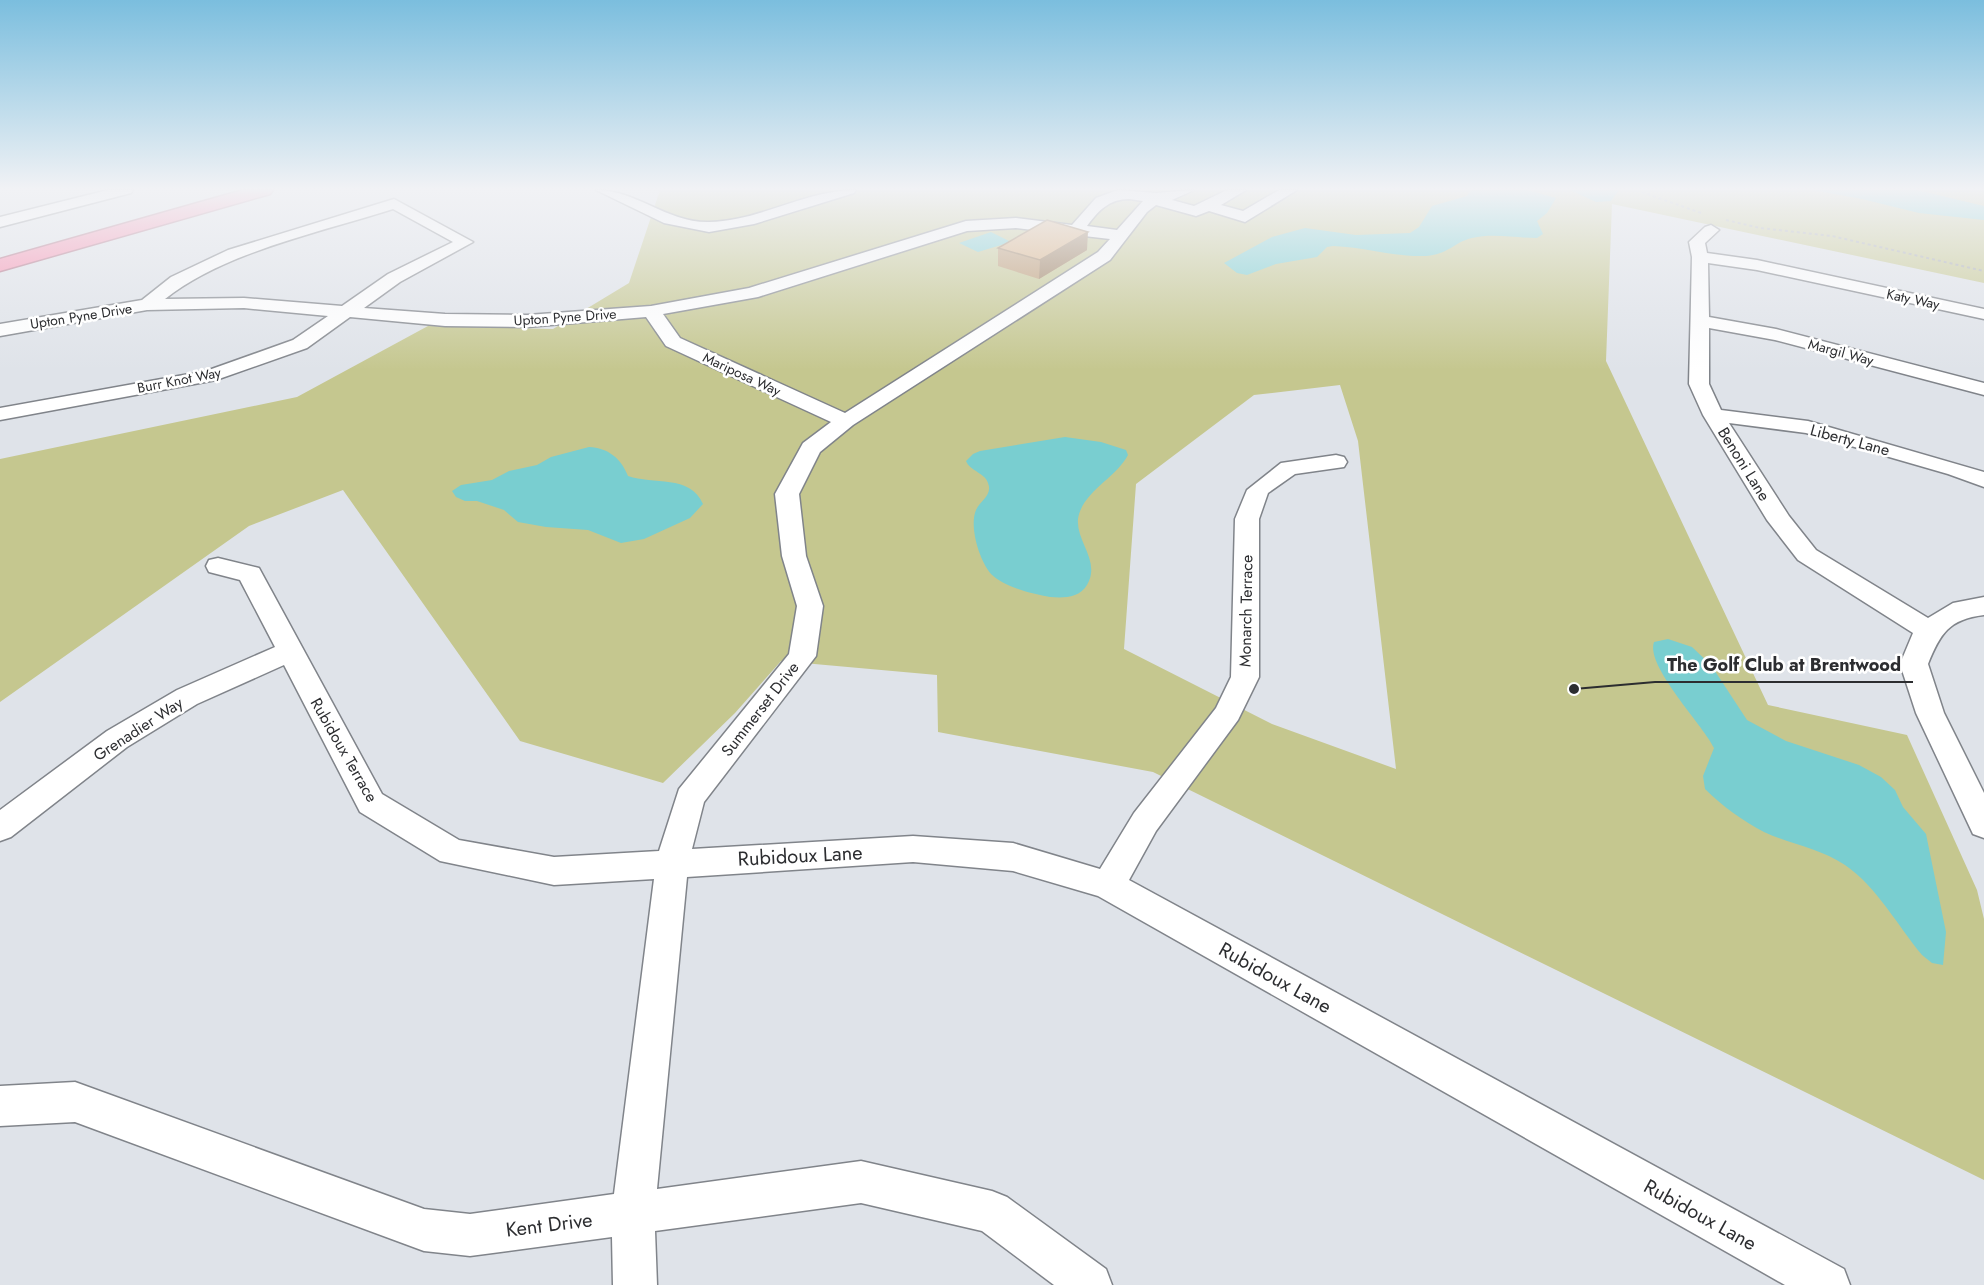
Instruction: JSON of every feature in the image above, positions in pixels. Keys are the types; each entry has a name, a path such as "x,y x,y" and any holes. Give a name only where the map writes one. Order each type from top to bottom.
{"highway":[{"path":"0,259 32,250"},
{"path":"0,265 53,250"}],"street":[{"name":"Burr Knot Way","path":"147,305 177,280 247,250"},
{"name":"Burr Knot Way","path":"0,414 209,376 257,361 300,344 394,278 449,250"},
{"name":"Upton Pyne Drive","path":"0,330 77,315 147,305 244,303 445,320 527,321 651,311 752,293 889,250"},
{"name":"Summerset Drive","path":"635,1285 633,1215 672,863 690,798 802,656 810,606 794,556 787,494 811,448 846,421 1069,280 1104,256 1109,250"},
{"name":"Benoni Lane","path":"1699,250 1699,384 1713,416 1779,520 1807,555 1928,630"},
{"name":"Katy Way","path":"1700,257 1757,265 1984,314"},
{"name":"Mariposa Way","path":"651,311 673,342 846,421"},
{"name":"Margil Way","path":"1698,320 1776,335 1984,389"},
{"name":"Liberty Lane","path":"1713,416 1808,427 1956,469 1984,480"},
{"name":"Monarch Terrace","path":"1108,885 1145,822 1228,713 1245,676 1247,519 1258,490 1289,468 1336,462"},
{"name":"Rubidoux Terrace","path":"218,566 250,574 289,652 371,803 452,852 554,872 672,863"},
{"path":"1984,606 1962,609 1928,630 1914,664 1930,713 1984,825"},
{"name":"Grenadier Way","path":"0,828 117,739 187,697 289,652"},
{"name":"Rubidoux Lane","path":"672,863 913,849 1014,857 1108,885 1828,1285"},
{"name":"Kent Drive","path":"0,1106 75,1102 424,1230 470,1235 633,1215 861,1182 992,1212 1090,1285"}],"path":[{"path":"1891,250 1984,272"}],"green space":[{"path":"640,250 1610,250 1606,361 1768,705 1907,735 1977,890 1984,919 1984,1180 1153,772 938,732 937,675 781,661 735,713 663,783 520,741 343,490 249,526 0,702 0,459 297,397 428,326 553,329 629,283","holes":["1340,385 1358,441 1396,769 1272,724 1124,649 1136,484 1254,395"]},
{"path":"1828,250 1984,250 1984,283"}],"water":[{"path":"1248,250 1324,250 1317,257 1276,264 1247,275 1237,273 1224,263"},
{"path":"1369,250 1447,250 1425,256"},
{"path":"1065,437 1101,442 1126,450 1128,455 1116,471 1092,493 1081,509 1078,527 1091,568 1091,576 1087,585 1075,595 1050,597 1011,586 997,579 987,568 976,543 974,517 989,487 984,477 966,461 980,451"},
{"path":"589,447 602,449 613,455 622,464 628,476 680,484 689,488 703,504 690,518 644,539 621,543 588,530 518,522 504,510 477,501 465,501 456,497 452,491 461,485 492,480 509,471 537,465 551,457"},
{"path":"1668,639 1692,647 1711,665 1747,720 1786,741 1859,765 1881,777 1895,790 1903,807 1926,834 1946,932 1943,965 1932,963 1922,955 1877,895 1845,865 1825,854 1764,832 1733,813 1705,789 1703,776 1714,748 1658,666 1654,653 1654,642"}],"building":[{"path":"1005,250 1057,250 1040,260"}],"place":[{"name":"The Golf Club at Brentwood","path":"1574,689"}]}
